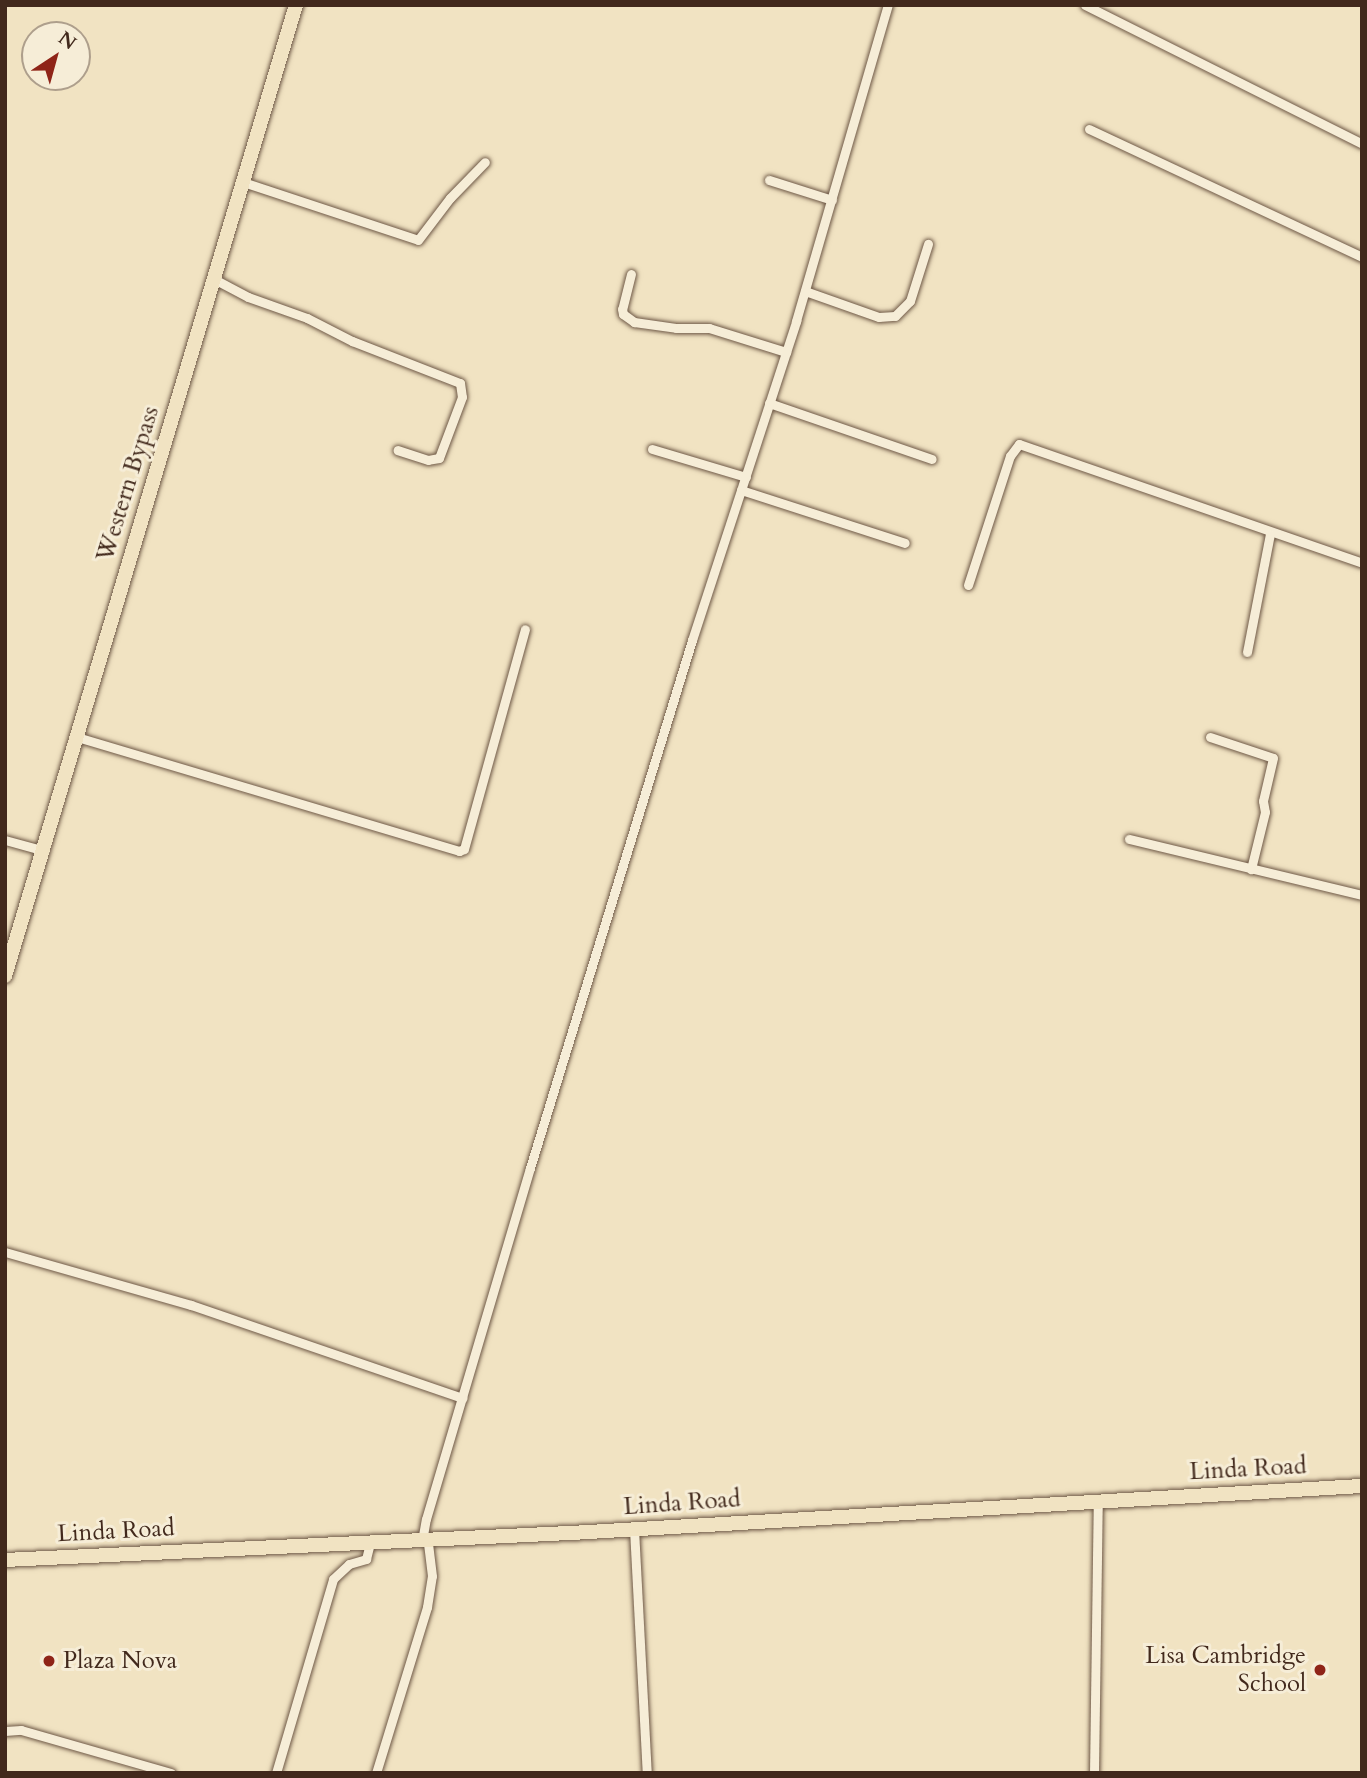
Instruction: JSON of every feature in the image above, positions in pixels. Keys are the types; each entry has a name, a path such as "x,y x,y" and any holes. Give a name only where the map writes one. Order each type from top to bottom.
{"main road":[{"name":"Western Bypass","path":"5,976 45,851 296,5"},
{"name":"Linda Road","path":"5,1560 425,1541 1362,1486"}],"street":[{"path":"376,1773 427,1607 432,1576 425,1541 426,1519 554,1091 805,291 888,5"},
{"path":"1085,5 1362,144"},
{"path":"1089,129 1362,257"},
{"path":"243,182 418,240 450,198 485,162"},
{"path":"769,180 832,200"},
{"path":"805,291 880,317 895,316 910,301 928,244"},
{"path":"631,274 622,309 623,314 634,322 676,328 709,328 786,352"},
{"path":"214,279 248,297 307,318 352,341 460,383 462,397 439,458 428,460 398,450"},
{"path":"769,403 932,459"},
{"path":"968,585 1010,456 1019,444 1090,467 1270,534 1362,563"},
{"path":"652,449 746,477"},
{"path":"741,490 905,543"},
{"path":"1247,652 1270,534"},
{"path":"77,737 459,851 464,849 525,629"},
{"path":"1210,737 1273,758 1263,801 1265,813 1251,869"},
{"path":"1129,839 1362,895"},
{"path":"5,840 45,851"},
{"path":"5,1252 191,1305 463,1398"},
{"path":"1094,1773 1098,1500"},
{"path":"634,1529 647,1773"},
{"path":"276,1773 333,1579 349,1564 366,1559 370,1543"},
{"path":"5,1731 20,1730 171,1773"}],"place":[{"name":"Plaza Nova","path":"49,1661"},
{"name":"Lisa Cambridge School","path":"1320,1670"}]}
